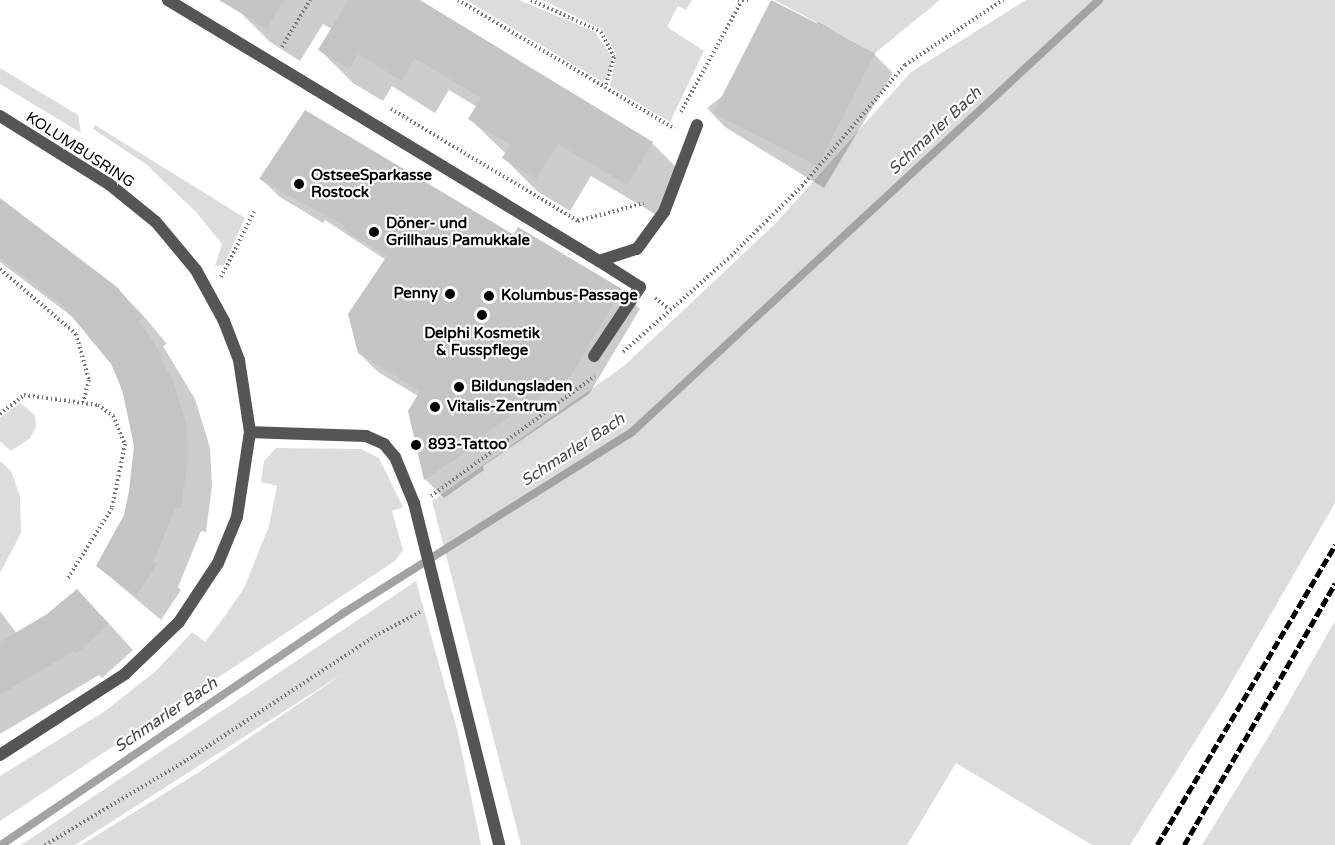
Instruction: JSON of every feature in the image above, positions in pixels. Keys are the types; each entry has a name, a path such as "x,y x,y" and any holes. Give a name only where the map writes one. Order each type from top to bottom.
{"street":[{"path":"168,0 640,287 594,356"},
{"name":"KOLUMBUSRING","path":"0,116 108,184 156,222 204,285 224,321 239,360 250,432 237,517 218,563 179,622 125,674 0,755"},
{"path":"599,261 637,249 664,212 698,124"},
{"path":"250,432 366,436 378,440 395,457 417,515 500,845"}],"path":[{"path":"273,63 310,0"},
{"path":"458,0 691,138"},
{"path":"531,0 601,32 614,57 605,88"},
{"path":"671,137 673,128 740,1 751,0"},
{"path":"618,356 731,256 802,186 905,65 1003,0"},
{"path":"275,39 294,51"},
{"path":"385,105 578,220 654,201"},
{"path":"204,285 224,276 254,212"},
{"path":"0,269 76,334 89,380 83,402"},
{"path":"426,500 602,371"},
{"path":"0,414 24,394 98,405 113,416 125,444 112,508 68,578"},
{"path":"45,845 187,760 375,636 438,599"}],"shaded area":[{"path":"466,0 519,0 595,32 612,57 609,73 603,82"},
{"path":"543,0 692,0 686,10 678,6 667,27 704,51 670,122 610,86 616,54 603,30"},
{"path":"774,0 940,0 875,53"},
{"path":"1026,0 1335,0 1335,503 1224,695 1130,845 1092,845 956,763 907,845 521,845 432,501 624,366 776,223 911,72"},
{"path":"0,68 78,115 81,133 0,84"},
{"path":"95,125 245,218 224,265 215,266 222,244 196,212 147,165 93,129"},
{"path":"20,403 35,415 36,427 30,438 11,451 0,441 0,418"},
{"path":"276,448 361,449 379,458 403,507 392,511 403,550 395,561 0,821 0,776 105,711 156,671 192,632 205,642 225,616 244,588 269,526 277,486 261,482 264,461"},
{"path":"0,461 11,471 20,496 21,533 0,573"},
{"path":"416,581 458,733 481,845 81,845 196,774 344,673 75,845 21,845"},
{"path":"1335,621 1335,845 1202,845 1275,726"}],"building":[{"path":"219,0 284,0 267,29"},
{"path":"348,0 420,0 653,142 627,185 558,144 536,179 502,158 510,145 468,119 481,98 415,58 402,81 358,54 349,69 318,50"},
{"path":"771,0 875,53 818,166 713,113"},
{"name":"Kolumbus-Passage","path":"305,110 514,235 518,227 622,289 571,376 465,447 467,451 424,480 408,411 420,391 358,353 348,314 387,256 343,229 345,226 259,179"},
{"path":"0,198 117,287 143,318 139,321 156,345 167,373 170,372 186,422 188,460 181,508 176,507 153,562 157,564 136,596 96,566 124,515 129,491 134,446 122,389 111,364 64,307 0,258"},
{"path":"77,589 109,624 76,654 74,651 0,695 0,642 47,614"}],"waterway":[{"name":"Schmarler Bach","path":"1,845 342,614 632,432 1099,0"}],"railway":[{"path":"1157,845 1335,545"},
{"path":"1184,845 1335,583"}],"place":[{"name":"OstseeSparkasse Rostock","path":"299,184"},
{"name":"Döner- und Grillhaus Pamukkale","path":"374,232"},
{"name":"Penny","path":"450,294"},
{"name":"Kolumbus-Passage","path":"489,296"},
{"name":"Delphi Kosmetik & Fusspflege","path":"482,315"},
{"name":"Bildungsladen","path":"459,387"},
{"name":"Vitalis-Zentrum","path":"435,407"},
{"name":"893-Tattoo","path":"416,445"}]}
